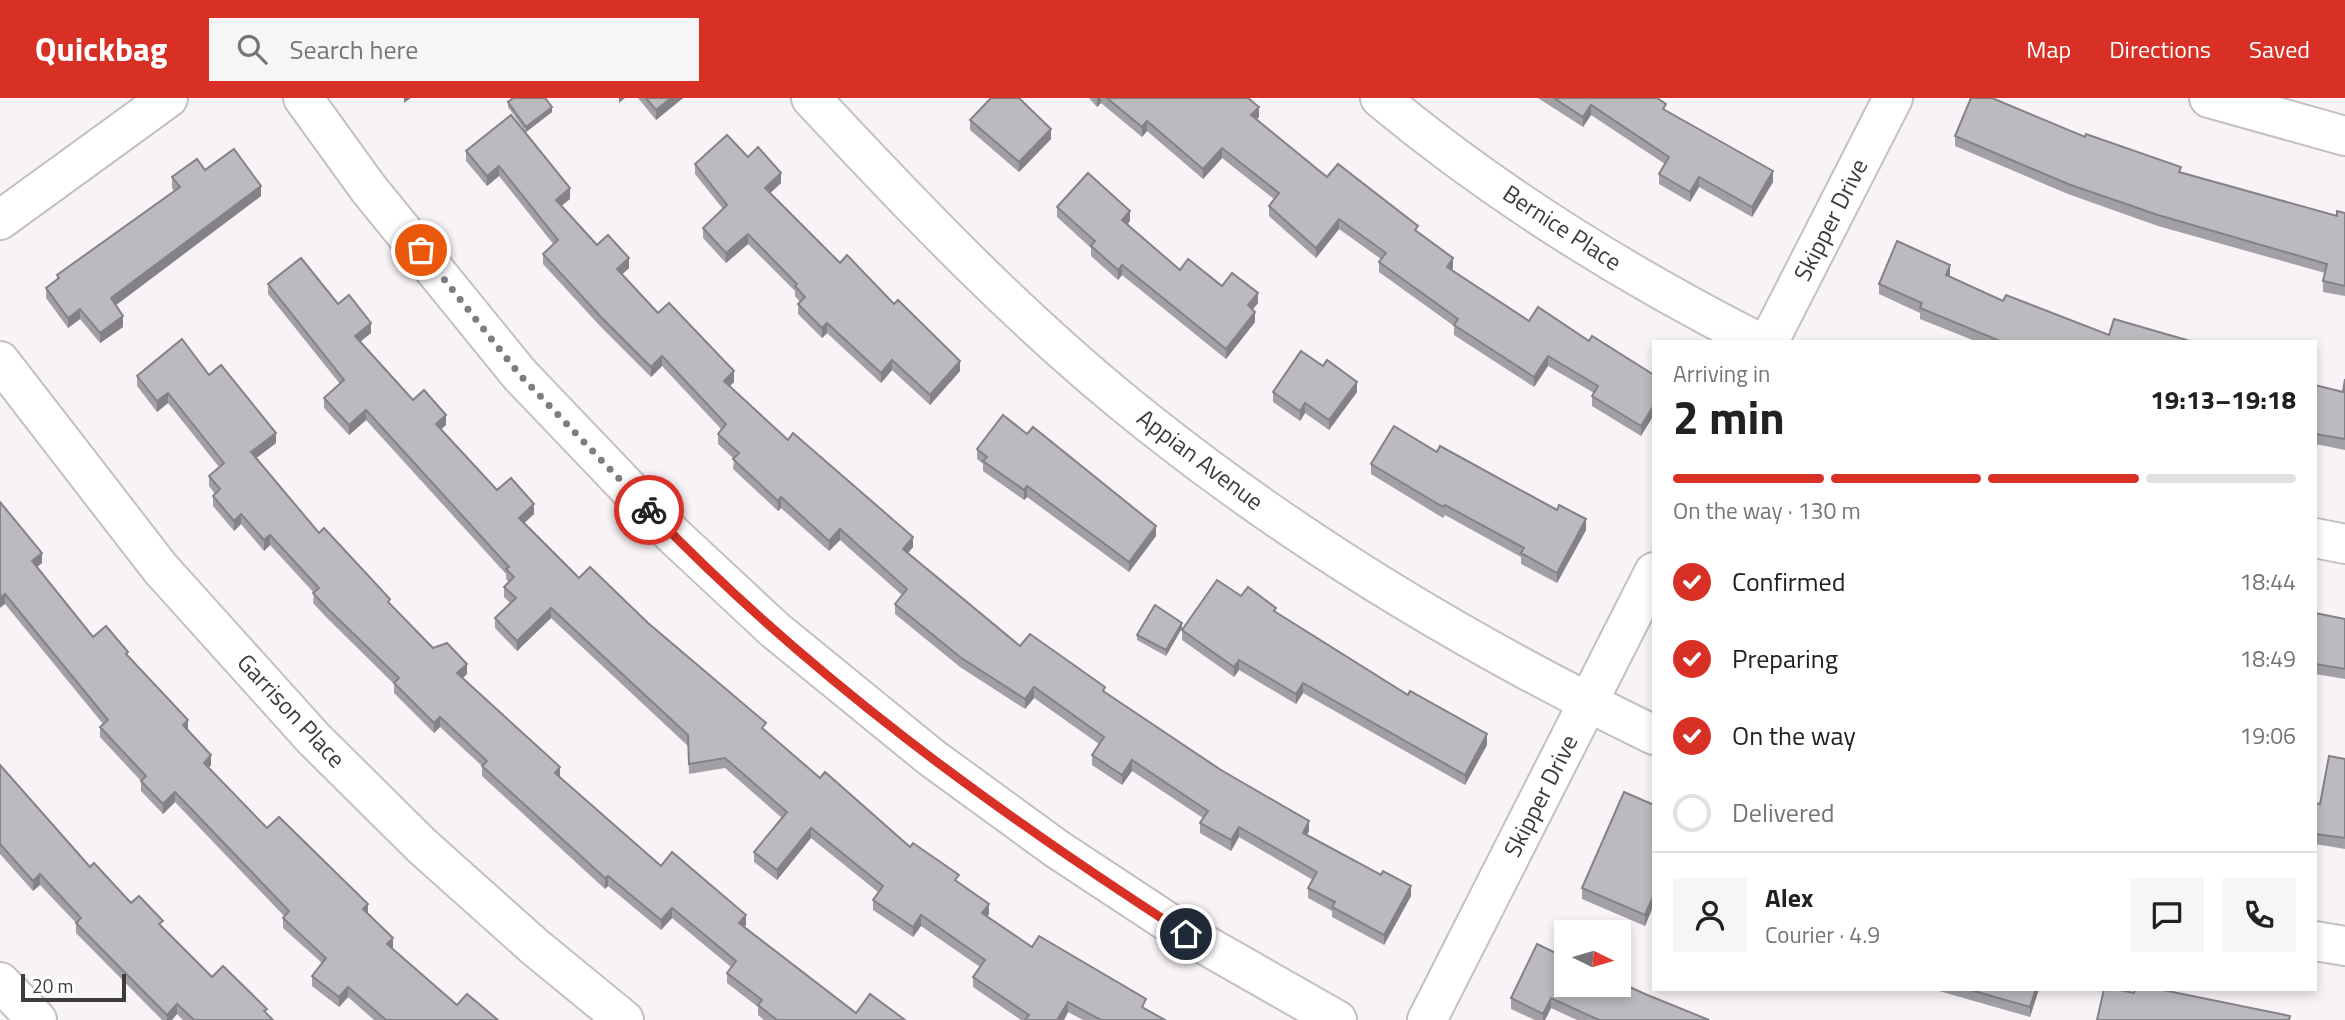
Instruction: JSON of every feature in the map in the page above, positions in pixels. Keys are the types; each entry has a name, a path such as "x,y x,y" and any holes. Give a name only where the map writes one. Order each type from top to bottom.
{"street":[{"path":"0,220 168,98"},
{"path":"303,98 369,188 520,375 673,534 775,630 932,758 1057,849 1197,941 1337,1020"},
{"name":"Appian Avenue","path":"811,98 912,206 989,281 1149,423 1265,510 1386,590 1588,704 1652,734"},
{"name":"Bernice Place","path":"1380,98 1543,219 1659,291 1754,340"},
{"name":"Skipper Drive","path":"1770,340 1893,98"},
{"path":"2209,98 2345,136"},
{"name":"Garrison Place","path":"0,361 160,568 314,739 422,846 535,947 624,1020"},
{"path":"2317,538 2345,544"},
{"name":"Skipper Drive","path":"1427,1020 1652,576"},
{"path":"2317,941 2345,946"},
{"path":"0,982 37,1020"}],"building":[{"path":"513,98 545,98 552,107 526,127 508,102"},
{"path":"646,98 671,98 656,110"},
{"path":"991,98 1019,98 1051,129 1019,162 970,120"},
{"path":"1107,98 1248,98 1259,107 1251,115 1327,177 1338,164 1418,226 1415,230 1453,258 1447,267 1529,321 1538,307 1589,341 1592,336 1652,374 1652,408 1641,426 1592,396 1598,386 1548,356 1534,377 1454,325 1458,319 1379,262 1386,253 1339,219 1316,248 1269,206 1279,193 1222,148 1203,169 1147,121 1142,127"},
{"path":"1554,98 1657,98 1666,104 1663,109 1773,171 1752,207 1699,177 1690,192 1659,174 1669,157 1591,105 1583,117"},
{"path":"1971,98 1992,98 2085,137 2086,134 2181,167 2179,172 2337,216 2337,211 2345,213 2345,286 2323,281 2327,264 2158,215 2068,184 1955,136"},
{"path":"511,115 570,188 556,200 597,245 608,235 629,258 617,269 658,313 669,303 734,371 724,381 788,440 793,433 913,537 903,549 1020,646 1030,634 1105,687 1103,691 1221,770 1309,821 1303,833 1381,875 1383,871 1411,886 1384,935 1332,907 1335,902 1308,888 1317,872 1239,827 1231,840 1200,823 1208,811 1132,760 1122,775 1092,755 1104,737 1034,687 1025,699 960,657 895,604 907,589 840,529 829,541 781,497 778,501 733,459 739,453 718,434 726,424 662,356 651,367 600,316 543,254 558,240 499,166 487,176 466,151"},
{"path":"727,135 748,157 758,147 781,173 765,188 840,263 847,255 894,304 898,300 960,361 930,395 892,360 881,373 827,323 822,328 798,304 805,297 795,286 797,284 748,234 726,253 703,228 727,205 695,164"},
{"path":"234,149 261,186 111,298 123,316 100,333 80,309 68,318 46,288 59,278 57,275 180,187 172,177 197,159 205,170"},
{"path":"1088,173 1130,211 1122,220 1180,270 1188,259 1222,286 1232,273 1258,293 1248,305 1255,312 1226,349 1122,265 1118,270 1091,246 1095,241 1057,207"},
{"path":"1897,241 1950,265 1946,275 2003,301 2006,295 2109,335 2114,319 2187,340 1998,340 1920,308 1922,303 1879,284"},
{"path":"301,258 338,304 349,295 371,323 355,336 413,400 424,390 446,415 436,424 497,490 511,478 534,504 519,518 579,578 590,567 648,623 766,723 762,728 820,778 825,772 910,847 913,843 959,875 955,880 989,904 982,913 1032,947 1039,936 1146,999 1142,1007 1165,1020 1101,1020 1068,1002 1057,1020 1025,1020 1029,1015 973,977 985,960 921,915 913,927 873,900 883,886 811,828 777,870 754,852 787,812 725,758 689,764 688,735 551,608 517,641 495,618 516,598 504,587 514,577 506,569 509,567 366,410 349,425 324,398 344,380 268,284"},
{"path":"182,339 209,375 221,365 276,433 251,452 319,533 324,528 390,599 388,602 433,648 447,643 467,664 457,673 560,767 555,773 661,866 672,852 746,915 739,923 856,1013 870,994 905,1020 777,1020 758,1005 762,1000 727,973 736,961 672,908 661,920 608,876 605,878 482,766 487,761 440,717 434,723 394,683 399,678 313,593 319,588 270,535 264,540 241,514 234,521 213,496 220,489 209,476 224,463 168,393 157,401 137,376"},
{"path":"1301,351 1323,366 1327,360 1357,382 1329,420 1305,403 1300,411 1273,392"},
{"path":"2345,379 2345,439 2317,434 2317,386 2343,392"},
{"path":"1003,415 1027,434 1033,427 1156,526 1129,562 1027,486 1024,490 983,461 987,457 977,449"},
{"path":"1394,426 1437,452 1440,446 1557,510 1559,505 1586,519 1557,573 1521,553 1524,548 1445,505 1443,507 1371,464"},
{"path":"0,502 42,553 32,561 93,637 106,626 128,652 126,654 188,720 183,725 211,755 204,763 267,828 279,817 368,904 363,909 393,938 387,944 457,1005 467,994 498,1020 386,1020 348,987 339,997 312,976 326,958 283,918 289,911 175,792 163,804 141,781 146,776 100,727 108,720 5,594 0,598"},
{"path":"1217,580 1241,596 1248,587 1276,608 1274,611 1408,695 1410,691 1487,734 1465,775 1303,683 1296,694 1239,660 1234,667 1182,630"},
{"path":"1155,605 1182,623 1166,650 1137,635"},
{"path":"2317,613 2345,619 2345,669 2317,664"},
{"path":"2329,756 2345,759 2345,838 2317,834 2317,803 2320,804"},
{"path":"0,765 90,867 94,863 131,903 139,896 163,921 159,924 212,977 223,966 267,1009 264,1011 273,1020 194,1020 177,1004 167,1015 76,923 81,918 40,874 33,881 0,844"},
{"path":"1624,792 1652,804 1652,899 1645,915 1582,888"},
{"path":"1537,944 1554,952 1554,998 1631,998 1631,988 1709,1020 1599,1020 1551,998 1543,1014 1511,998"},
{"path":"1974,991 2035,991 2030,1007"},
{"path":"2104,991 2168,991 2290,1016 2289,1020 2097,1020"}],"way so far":[{"path":"421,250 520,375 649,510"}],"route":[{"path":"649,510 775,630 932,758 1057,849 1186,934"}]}
